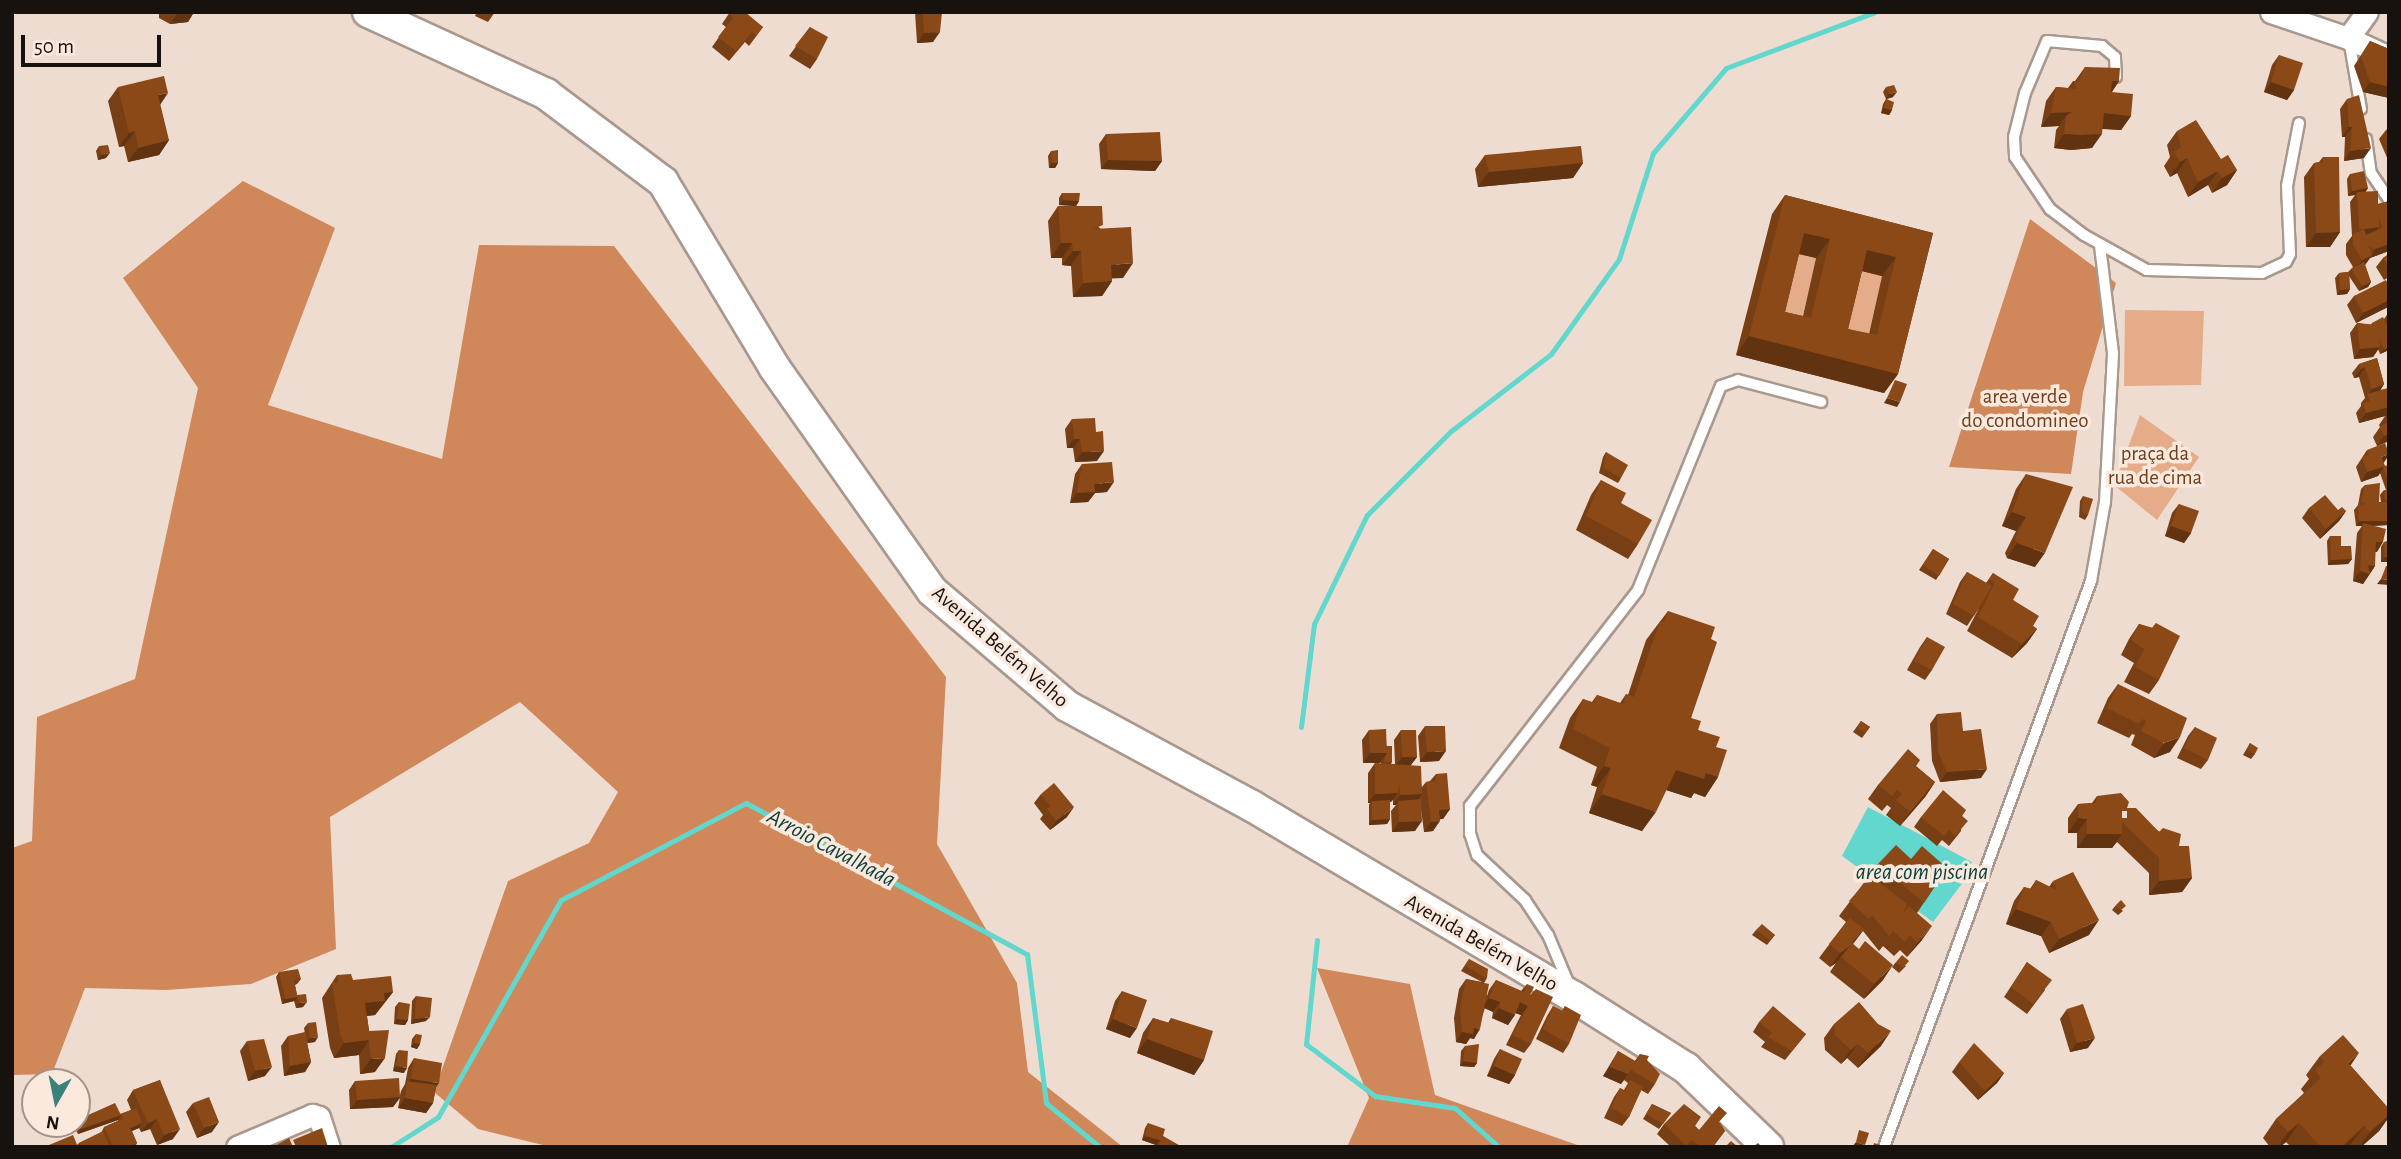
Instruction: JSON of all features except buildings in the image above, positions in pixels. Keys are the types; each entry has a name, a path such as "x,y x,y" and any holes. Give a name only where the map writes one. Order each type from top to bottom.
{"main road":[{"name":"Avenida Belém Velho","path":"368,12 546,93 663,182 774,367 932,591 1067,706 1252,806 1574,997 1686,1068 1768,1147"}],"street":[{"path":"2271,12 2348,38 2389,57"},
{"path":"2348,38 2367,12"},
{"path":"237,1147 312,1115 319,1117 329,1147"}],"lane":[{"path":"2348,38 2371,173 2389,200"},
{"path":"2116,77 2115,57 2102,46 2047,41 2014,137 2015,158 2026,179 2050,209 2100,245 2147,270 2273,271 2290,254 2285,212 2299,123"},
{"path":"1884,1147 2091,581 2105,502 2113,353 2100,245"},
{"path":"1574,997 1548,935 1525,900 1477,855 1470,834 1470,806 1638,590 1721,386 1738,380 1821,402"}],"green space":[{"path":"243,181 335,228 268,405 442,459 479,245 614,246 946,677 937,844 1017,983 1028,1072 1123,1147 551,1147 478,1129 434,1092 508,881 589,843 618,792 520,702 330,817 336,949 251,984 166,990 85,988 54,1068 21,1068 21,1075 12,1075 12,848 32,841 37,717 135,679 198,388 123,278"},
{"name":"area verde do condomineo","path":"2030,219 2116,283 2083,392 2071,474 1949,467"},
{"path":"1790,252 1816,258 1798,337 1772,331"},
{"path":"1853,269 1882,276 1864,355 1835,348"},
{"path":"2125,310 2204,311 2201,385 2124,386"},
{"name":"praça da rua de cima","path":"2140,415 2199,457 2157,520 2114,485"},
{"path":"1317,968 1410,984 1435,1095 1583,1147 1347,1147 1369,1098"}],"water":[{"name":"area com piscina","path":"1868,807 1972,862 1964,881 1933,922 1842,856"}],"waterway":[{"path":"1301,727 1314,624 1367,515 1451,431 1551,354 1619,259 1653,153 1726,68 1875,12"},
{"name":"Arroio Cavalhada","path":"391,1147 438,1117 561,900 746,803 1027,954 1046,1103 1100,1147"},
{"path":"1317,940 1306,1044 1375,1096 1455,1108 1499,1147"}]}
